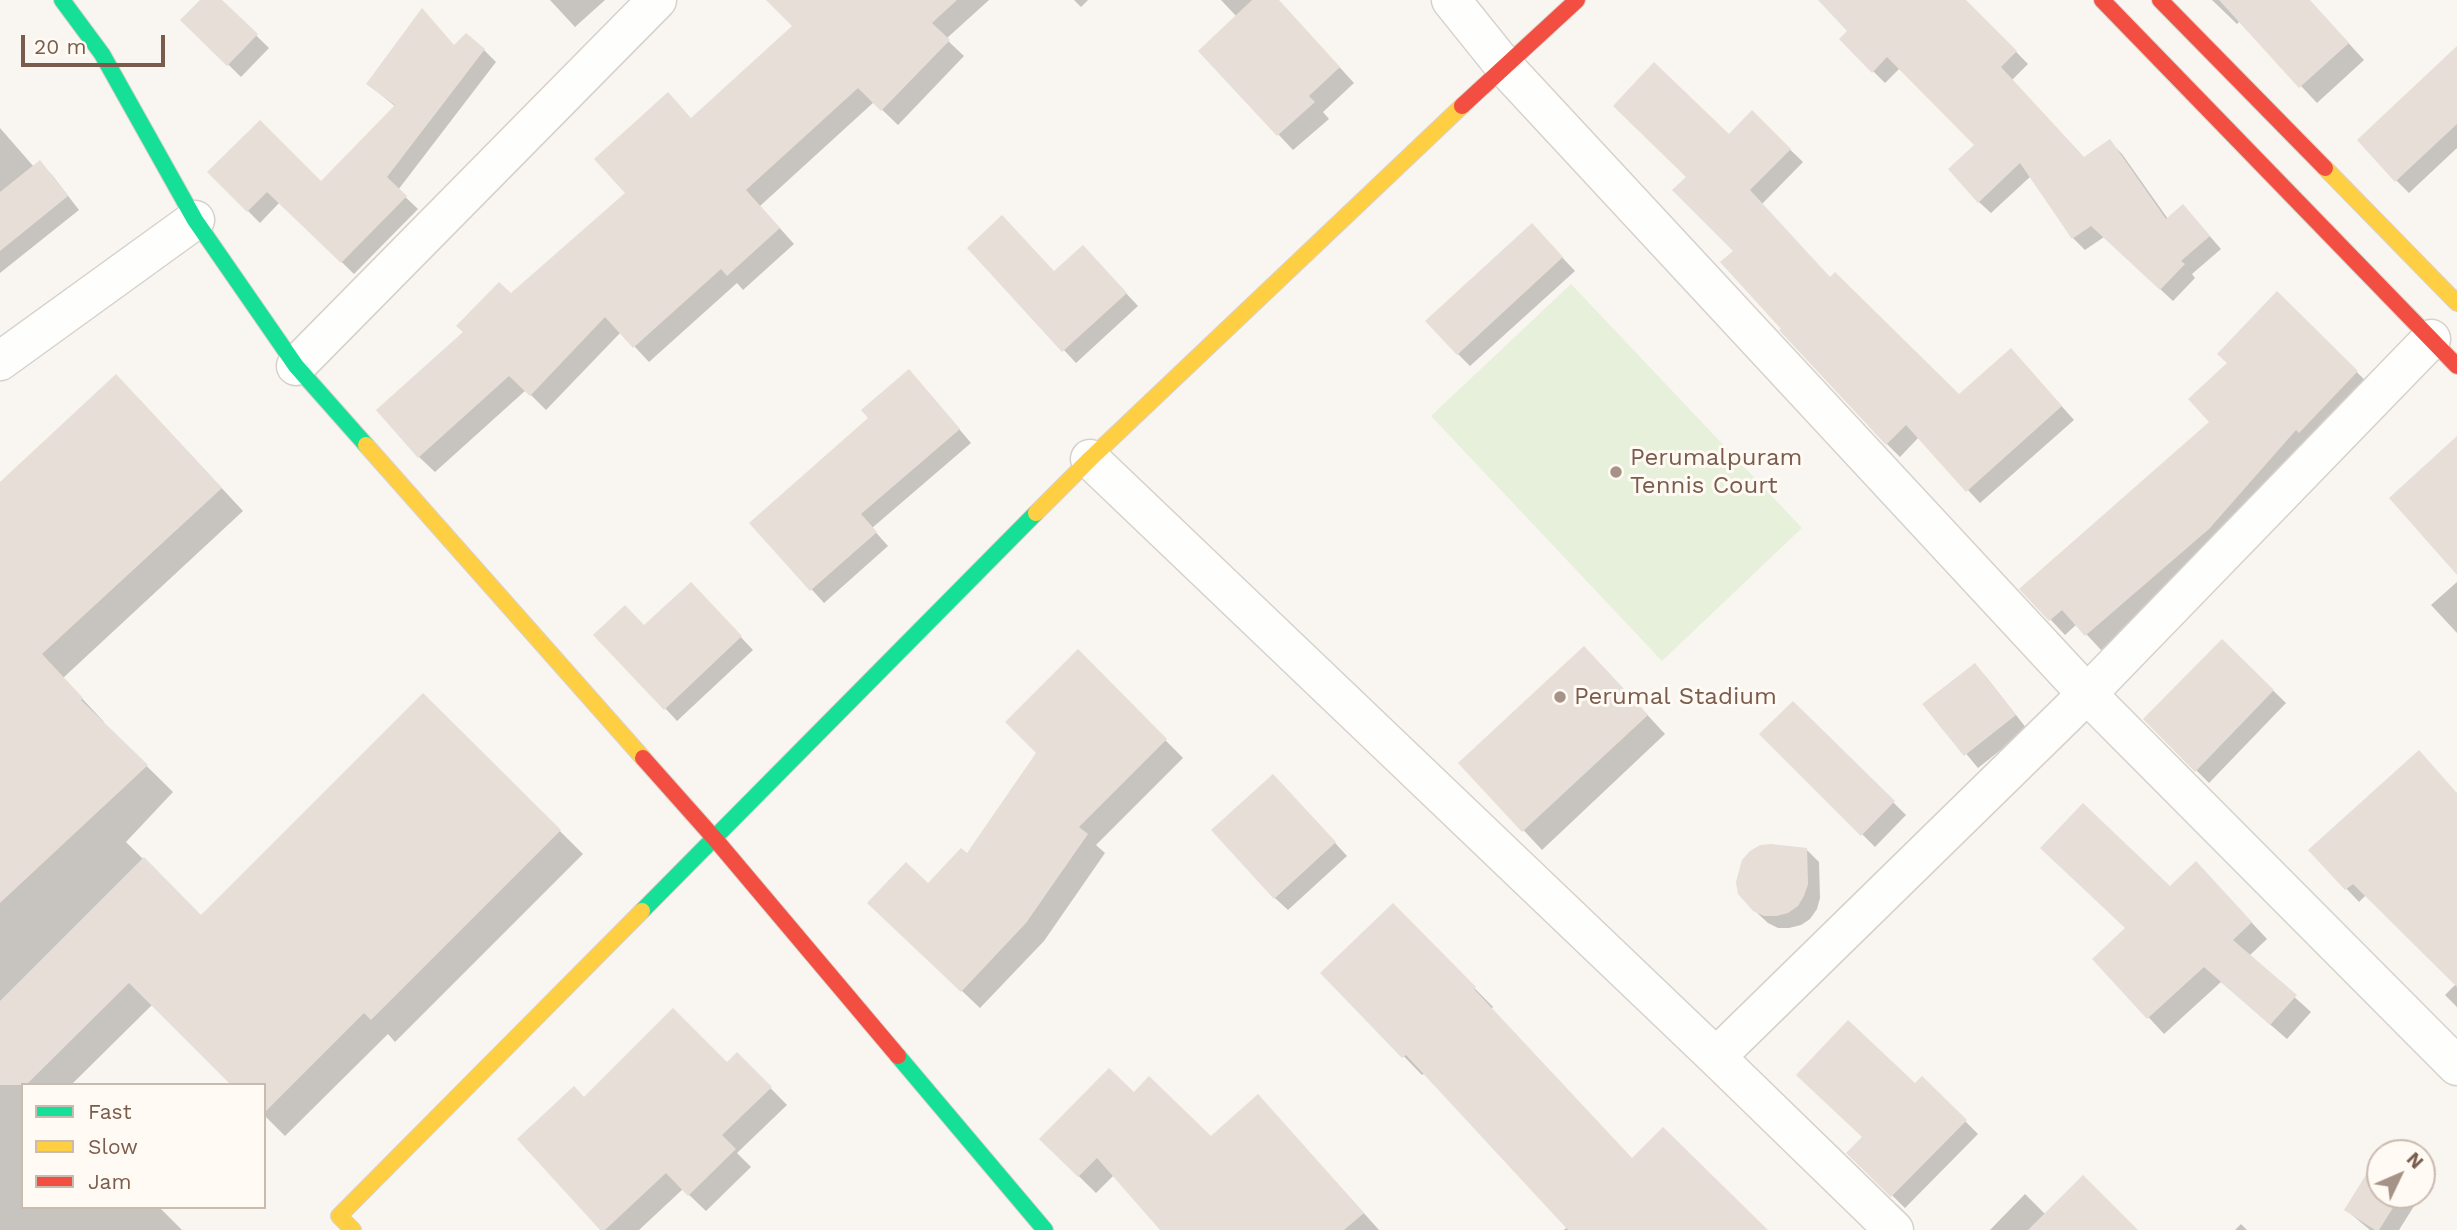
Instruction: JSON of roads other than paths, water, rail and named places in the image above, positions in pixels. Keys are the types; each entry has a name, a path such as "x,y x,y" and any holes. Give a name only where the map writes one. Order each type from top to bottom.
{"street":[{"path":"62,0 102,54 195,220 296,366 715,839 1045,1230"},
{"path":"296,366 657,0"},
{"path":"1451,0 1504,66 2087,694 2457,1066"},
{"path":"339,1225 1090,459 1577,0"},
{"path":"1716,1057 2087,694 2444,353 2102,0"},
{"path":"2160,0 2457,303"},
{"path":"0,360 195,220"},
{"path":"1090,459 1894,1230"}],"place":[{"name":"Perumalpuram Tennis Court","path":"1616,472"},
{"name":"Perumal Stadium","path":"1560,697"}]}
